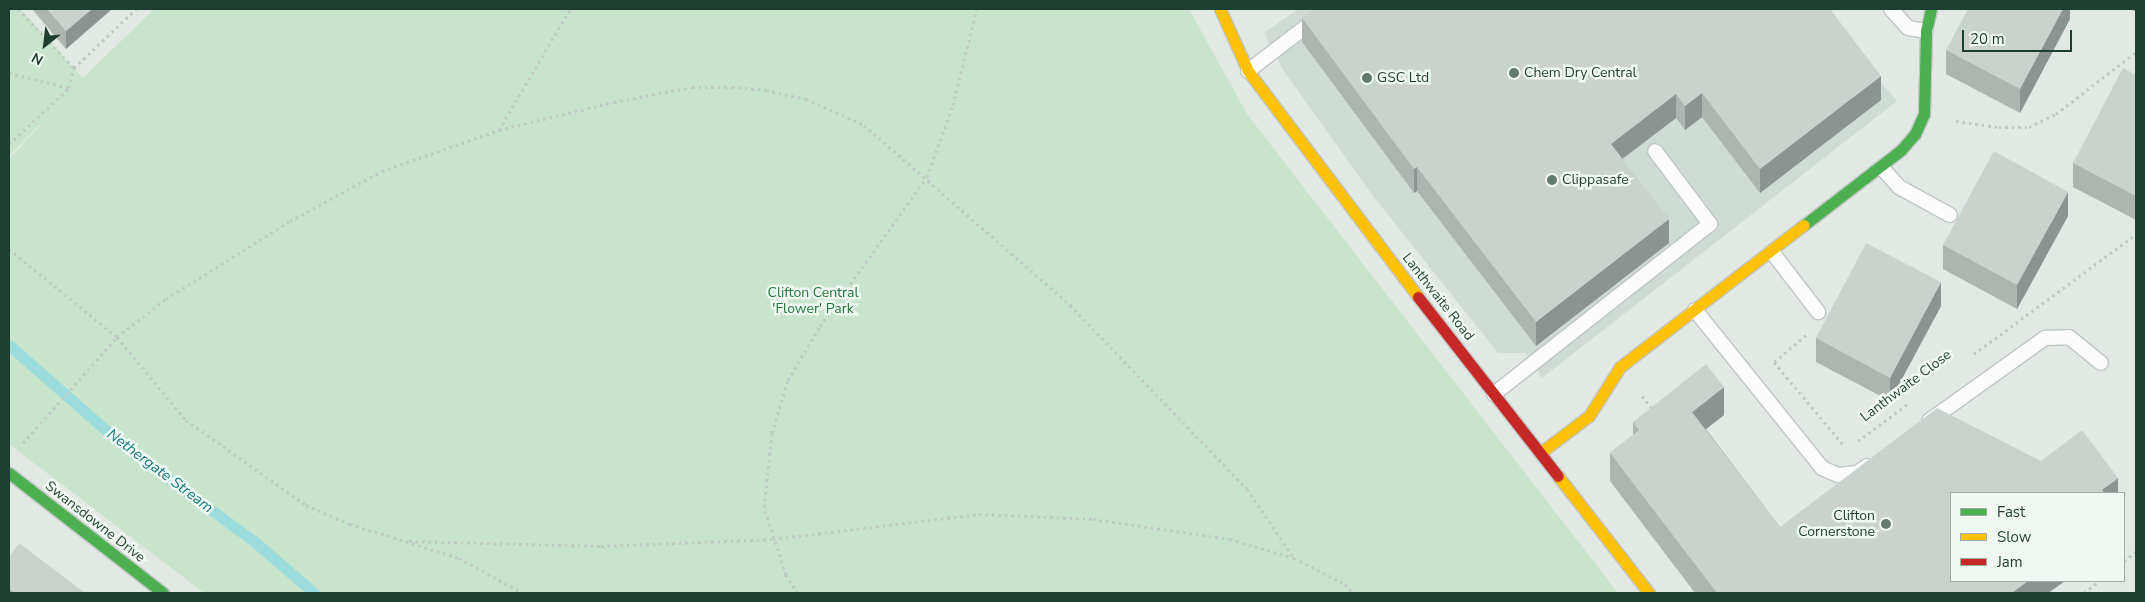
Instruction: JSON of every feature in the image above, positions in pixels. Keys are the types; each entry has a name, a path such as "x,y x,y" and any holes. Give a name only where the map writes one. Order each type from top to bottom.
{"street":[{"name":"Lanthwaite Road","path":"1220,9 1248,71 1350,210 1649,593"},
{"path":"1540,454 1589,416 1620,367 1882,168 1915,134 1924,114 1926,30 1931,9"},
{"name":"Swansdowne Drive","path":"9,473 163,593"}],"lane":[{"path":"1248,71 1329,9"},
{"path":"1891,9 1908,28 1926,30"},
{"path":"1494,394 1710,224 1655,151"},
{"path":"1882,168 1899,187 1950,215"},
{"path":"1772,252 1818,312"},
{"path":"1695,310 1822,468 1838,476 1857,473 1880,456"},
{"path":"1919,428 2045,338 2069,338 2101,363"}],"path":[{"path":"18,9 74,68"},
{"path":"9,144 69,88 74,68 136,9"},
{"path":"499,130 570,9"},
{"path":"798,593 786,575 764,507 766,470 772,433 788,380 820,326 927,178 955,96 977,9"},
{"path":"1924,114 1978,126 2029,127 2056,114 2136,52"},
{"path":"9,73 69,88"},
{"path":"17,450 117,337 219,264 373,175 499,130 614,102 692,88 766,90 806,99 864,125 927,178 1070,305 1247,489 1294,558"},
{"name":"Lanthwaite Close","path":"1972,355 2136,234"},
{"path":"9,249 117,337 186,420 239,460 306,505 350,524 459,558 523,593"},
{"name":"Lanthwaite Close","path":"1818,312 1824,321 1774,362 1847,449 1917,396"},
{"path":"409,541 601,546 773,539 979,514 1093,519 1230,539 1294,558 1345,584 1352,593"},
{"path":"2125,560 2136,552"},
{"path":"2084,593 2098,582"}],"shaded area":[{"path":"1298,9 1817,9 1897,101 1542,378 1526,353 1498,353 1370,192 1283,70 1264,33"}],"green space":[{"name":"Clifton Central 'Flower' Park","path":"9,9 21,9 83,78 154,9 1189,9 1247,114 1618,593 204,593 9,444 9,159 53,111 9,156"}],"building":[{"path":"47,9 92,9 66,31"},
{"path":"1313,9 1830,9 1881,76 1760,169 1702,93 1685,106 1676,94 1611,144 1669,219 1536,322 1417,167 1414,169 1302,18"},
{"path":"1968,9 2063,9 2020,89 1946,50"},
{"path":"2123,68 2136,75 2136,196 2073,163"},
{"path":"1994,151 2068,192 2017,285 1943,245"},
{"path":"1866,243 1941,282 1890,378 1816,338"},
{"name":"Clifton Cornerstone","path":"1706,364 1724,387 1692,412 1780,527 1937,408 2041,461 2082,430 2118,478 2102,490 2104,492 1950,492 1950,582 2027,582 2012,593 1717,593 1610,453 1639,430 1633,422"},
{"path":"19,543 85,593 15,593 9,589 9,557"}],"waterway":[{"name":"Nethergate Stream","path":"9,345 124,446 255,542 314,593"}],"traffic: fast":[{"path":"1804,225 1901,150 1915,134 1924,114 1926,31 1931,9"},
{"path":"9,473 163,593"}],"traffic: slow":[{"path":"1220,9 1248,71 1418,297"},
{"path":"1540,453 1589,416 1620,367 1804,225"},
{"path":"1558,476 1649,593"}],"traffic: jam":[{"path":"1418,297 1558,476"}],"place":[{"name":"Chem Dry Central","path":"1514,73"},
{"name":"GSC Ltd","path":"1367,78"},
{"name":"Clippasafe","path":"1552,180"},
{"name":"Clifton Cornerstone","path":"1886,524"}]}
